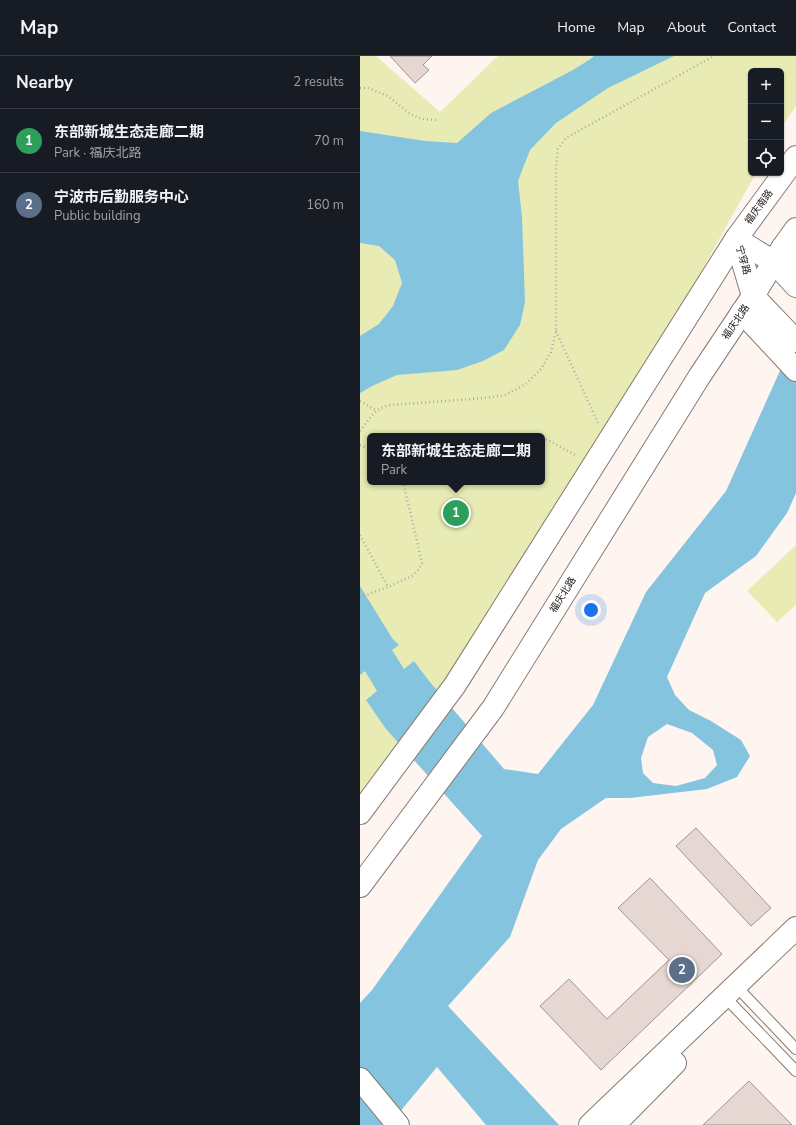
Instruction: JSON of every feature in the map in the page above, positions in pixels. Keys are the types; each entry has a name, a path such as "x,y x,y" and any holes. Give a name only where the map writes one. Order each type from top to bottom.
{"main road":[{"name":"福庆南路","path":"736,239 796,157"},
{"path":"791,365 748,304 784,256 796,229"},
{"name":"宁穿路","path":"796,286 784,256 736,239 748,304 796,341"},
{"path":"360,813 455,685 736,239"},
{"name":"福庆北路","path":"360,886 493,708 699,377 748,304"},
{"path":"614,1125 796,928"},
{"path":"590,1125 734,995 796,945"},
{"path":"360,1079 396,1122"}],"lane":[{"path":"734,995 796,1049"},
{"path":"734,995 796,1071"}],"path":[{"path":"360,431 381,407 390,404 486,398 505,395 526,384 541,369 551,352 556,330 555,196 558,149 566,138 714,56"},
{"path":"360,88 368,88 388,96 410,114 422,119 437,120"},
{"path":"556,330 607,444"},
{"path":"360,401 377,411"},
{"path":"545,439 594,466"},
{"path":"360,597 388,587 412,576 422,563 404,485"},
{"path":"360,535 388,587"}],"green space":[{"path":"360,56 376,56 440,112 498,56 796,56 796,106 784,124 784,68 748,68 748,176 754,176 665,337 439,690 360,792"},
{"path":"796,545 796,605 777,622 747,591"}],"water":[{"path":"594,56 674,56 608,88 556,123 530,150 518,181 522,217 525,302 520,325 504,350 483,361 457,370 397,375 360,393 360,336 379,324 393,306 402,283 395,260 379,246 360,243 360,131 425,141 457,143 491,113 573,70"},
{"path":"796,335 796,493 787,513 756,556 705,593 667,677 675,695 689,710 711,721 741,740 750,756 737,777 707,789 630,798 606,798 561,829 538,860 510,937 448,1006 559,1125 486,1125 437,1067 389,1125 360,1125 360,1003 372,990 482,836 386,729 366,700 377,691 365,671 360,675 360,586 392,638 399,645 392,650 404,669 414,661 429,681 504,769 538,774 593,705 646,592 726,491","holes":["667,724 692,733 713,750 717,765 705,778 676,786 653,783 643,773 641,758 648,737"]}],"building":[{"path":"390,56 432,56 423,65 429,70 415,83"},
{"path":"696,828 771,908 751,926 676,846"},
{"path":"650,878 722,954 601,1070 540,1006 569,979 607,1019 669,960 618,908"},
{"path":"749,1081 792,1125 703,1125"}],"place":[{"name":"东部新城生态走廊二期","path":"456,513"},
{"name":"宁波市后勤服务中心","path":"682,970"}]}
